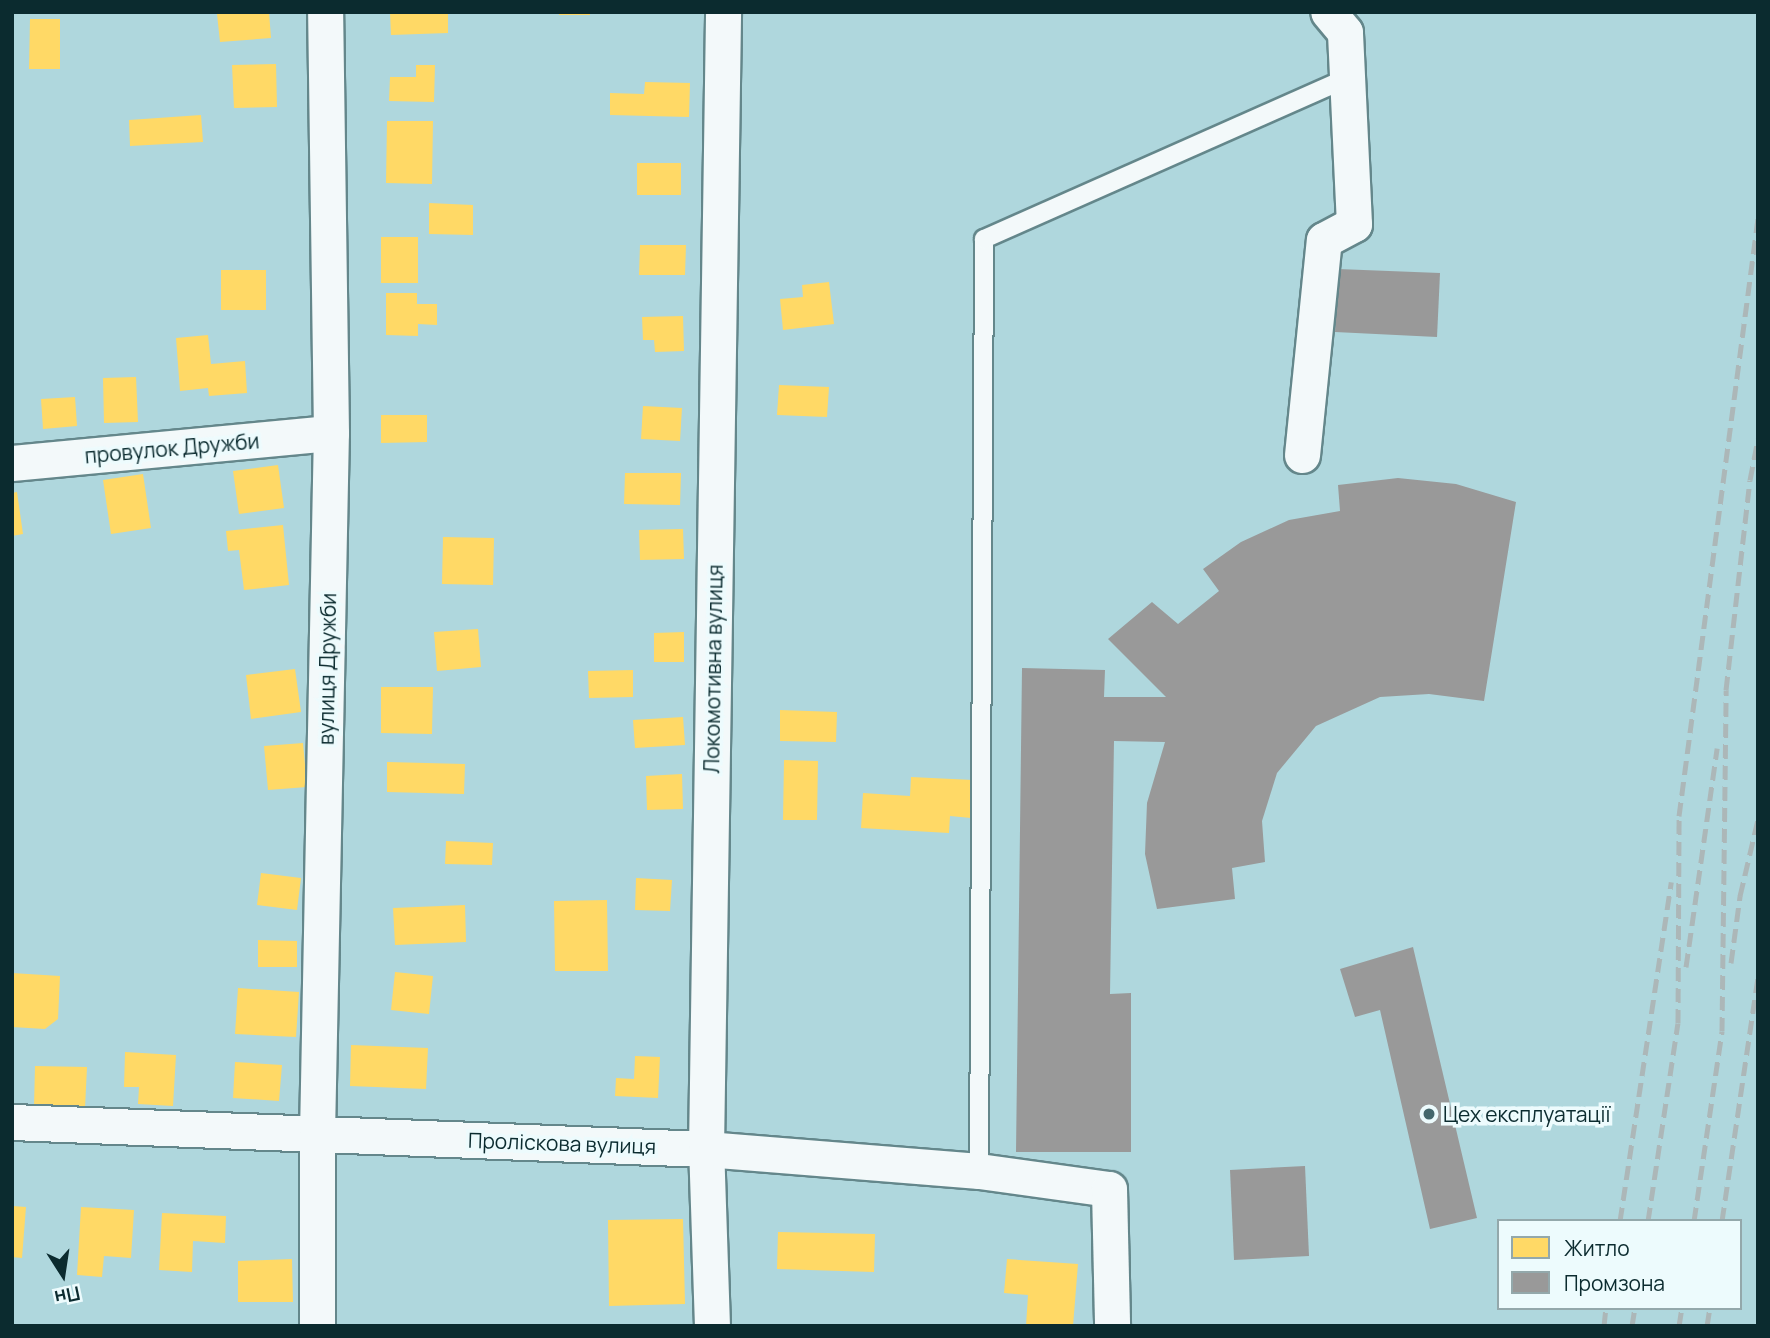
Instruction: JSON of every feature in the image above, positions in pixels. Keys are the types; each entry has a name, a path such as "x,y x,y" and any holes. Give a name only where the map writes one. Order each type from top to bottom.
{"street":[{"name":"вулиця Дружби","path":"317,1326 317,1134 331,433 325,12"},
{"name":"Локомотивна вулиця","path":"712,1326 706,1149 723,12"},
{"path":"1302,455 1324,240 1354,224 1345,32 1328,12"},
{"name":"провулок Дружби","path":"12,463 331,433"},
{"name":"Проліскова вулиця","path":"12,1122 706,1149 979,1171 1109,1189 1112,1326"}],"lane":[{"path":"979,1171 984,239 1347,78"}],"building: Житло":[{"path":"269,12 271,38 220,42 217,14"},
{"path":"390,12 448,12 448,33 391,35"},
{"path":"559,12 590,12 590,15 559,15"},
{"path":"30,19 60,19 60,69 29,69"},
{"path":"276,64 277,107 234,108 232,65"},
{"path":"416,65 435,65 434,102 389,101 390,77 416,77"},
{"path":"645,82 690,83 689,117 610,115 610,93 644,94"},
{"path":"201,115 203,142 130,146 129,120"},
{"path":"387,121 433,121 432,184 386,183"},
{"path":"637,163 681,163 681,195 637,195"},
{"path":"429,203 473,205 473,235 429,234"},
{"path":"381,237 418,237 418,283 381,283"},
{"path":"640,245 686,245 685,275 639,275"},
{"path":"221,270 266,270 266,310 221,310"},
{"path":"829,282 834,324 783,330 780,299 803,297 802,285"},
{"path":"386,293 417,293 417,304 437,304 437,325 418,324 418,336 386,335"},
{"path":"683,316 684,351 655,352 654,340 643,340 642,317"},
{"path":"208,335 211,364 245,361 247,393 209,396 208,388 180,391 176,338"},
{"path":"136,377 138,422 104,423 103,378"},
{"path":"779,385 829,387 827,417 777,415"},
{"path":"75,397 77,426 43,429 41,399"},
{"path":"643,406 682,408 680,441 641,439"},
{"path":"381,415 427,415 427,442 381,443"},
{"path":"278,465 284,508 239,514 233,471"},
{"path":"625,473 681,473 680,505 624,504"},
{"path":"143,474 151,528 111,534 103,480"},
{"path":"17,492 23,534 12,536 12,493"},
{"path":"283,525 289,585 244,590 239,550 228,551 226,531"},
{"path":"683,529 684,559 640,560 639,530"},
{"path":"443,537 494,538 493,585 442,584"},
{"path":"478,629 481,667 437,671 434,632"},
{"path":"684,632 684,662 654,662 654,633"},
{"path":"295,669 301,712 251,719 246,675"},
{"path":"633,670 633,697 589,698 588,671"},
{"path":"381,687 433,687 432,734 381,733"},
{"path":"780,710 837,712 836,742 780,741"},
{"path":"683,717 685,745 635,748 633,720"},
{"path":"303,743 307,787 268,790 264,746"},
{"path":"784,760 818,761 817,820 783,820"},
{"path":"387,762 465,764 464,794 387,792"},
{"path":"682,774 683,809 647,810 646,776"},
{"path":"911,777 973,780 971,818 950,816 949,833 861,828 863,793 910,796"},
{"path":"446,841 493,843 492,865 445,864"},
{"path":"261,873 301,878 297,910 257,905"},
{"path":"636,878 672,880 670,911 635,910"},
{"path":"607,900 608,971 555,971 554,901"},
{"path":"465,905 466,942 395,945 393,908"},
{"path":"258,940 297,941 297,967 258,967"},
{"path":"395,972 433,976 429,1014 391,1010"},
{"path":"12,973 60,976 58,1019 45,1029 12,1027"},
{"path":"238,988 299,992 296,1037 235,1034"},
{"path":"351,1045 428,1048 426,1089 350,1086"},
{"path":"125,1052 176,1055 173,1106 138,1104 139,1087 124,1087"},
{"path":"635,1056 660,1057 658,1098 615,1096 616,1078 634,1079"},
{"path":"235,1062 282,1065 279,1101 233,1098"},
{"path":"35,1066 87,1067 85,1108 34,1106"},
{"path":"12,1206 26,1207 22,1258 12,1257"},
{"path":"81,1207 134,1210 131,1258 104,1256 102,1277 77,1275"},
{"path":"162,1213 226,1216 225,1243 193,1241 192,1272 159,1270"},
{"path":"683,1219 685,1304 609,1306 608,1220"},
{"path":"778,1232 875,1234 874,1272 777,1269"},
{"path":"292,1259 293,1302 238,1302 238,1261"},
{"path":"1007,1259 1078,1264 1073,1326 1026,1326 1028,1295 1004,1293"}],"building: Промзона":[{"path":"1338,269 1440,273 1437,337 1335,332"},
{"path":"1398,478 1456,484 1516,502 1484,701 1429,694 1380,697 1316,726 1277,773 1262,821 1265,862 1232,868 1235,899 1157,909 1145,854 1147,803 1165,742 1114,741 1110,994 1131,993 1131,1152 1016,1152 1022,668 1105,670 1104,697 1166,697 1108,639 1152,602 1178,624 1219,591 1203,569 1241,542 1289,520 1340,511 1338,485"},
{"name":"Цех експлуатації","path":"1413,947 1477,1218 1430,1229 1380,1010 1355,1017 1340,969"},
{"path":"1305,1166 1309,1256 1234,1260 1230,1170"}],"railway":[{"path":"1648,1219 1678,1023 1679,816 1758,218"},
{"path":"1694,1219 1722,1031 1726,690 1750,480 1758,439"},
{"path":"1686,967 1717,748"},
{"path":"1731,963 1740,896 1758,819"},
{"path":"1620,1219 1671,882"},
{"path":"1722,1219 1758,977"},
{"path":"1604,1326 1606,1310"},
{"path":"1632,1326 1635,1310"},
{"path":"1679,1326 1682,1310"},
{"path":"1707,1326 1710,1310"}],"place":[{"name":"Цех експлуатації","path":"1429,1114"}]}
